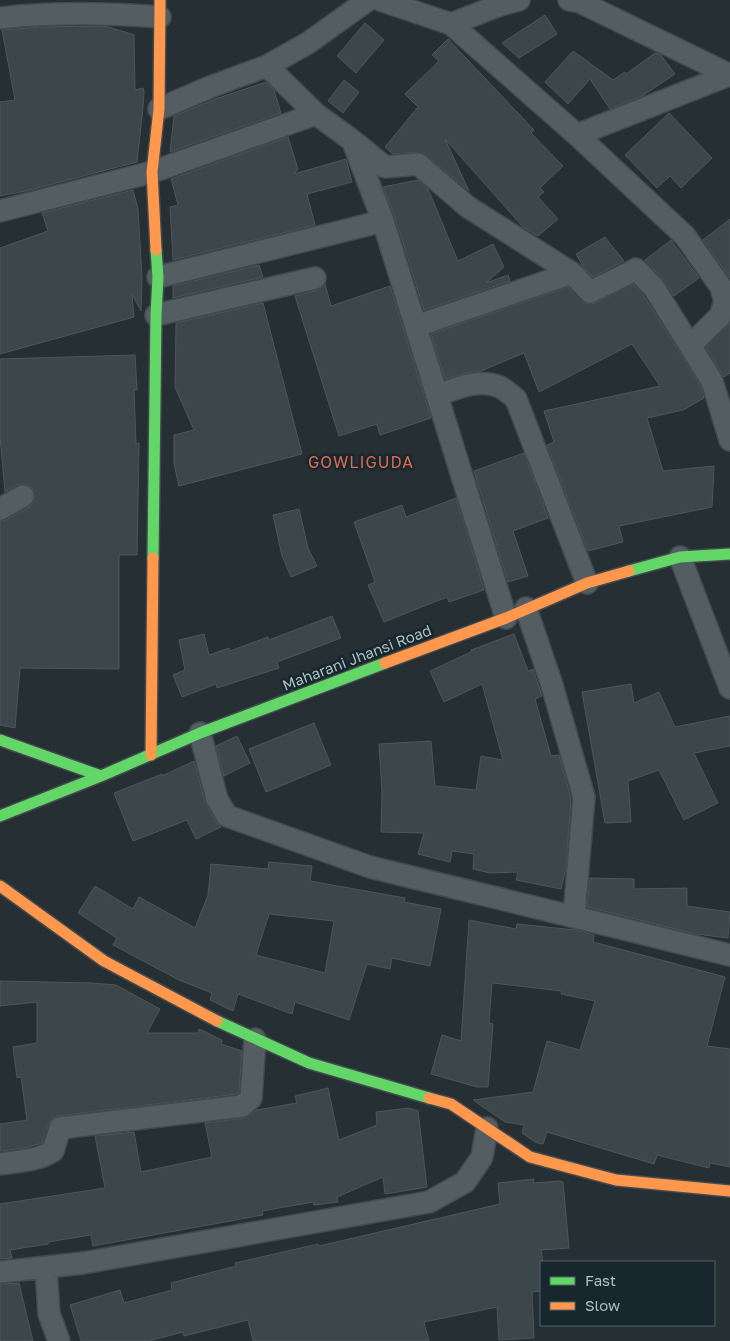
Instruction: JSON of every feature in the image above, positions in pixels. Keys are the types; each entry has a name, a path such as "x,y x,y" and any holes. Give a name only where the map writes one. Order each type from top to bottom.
{"street":[{"path":"159,109 210,87 267,66 308,44 368,0"},
{"path":"380,0 451,24 577,135 685,236 721,287 726,302 720,316 691,345"},
{"path":"451,24 518,0"},
{"path":"569,0 580,2 730,75"},
{"path":"0,18 115,7 160,9 159,109 152,172 158,277 151,756"},
{"path":"267,66 316,114 385,167 418,164 468,207 572,273 590,292 636,269 654,288 712,381 730,440"},
{"path":"577,135 730,75"},
{"path":"0,212 152,172 316,114"},
{"path":"353,141 383,221 506,618"},
{"path":"158,277 383,221"},
{"path":"416,326 572,273"},
{"path":"156,315 315,278"},
{"path":"438,395 463,386 488,383 502,388 516,400 588,583"},
{"path":"0,509 23,496"},
{"name":"Maharani Jhansi Road","path":"0,816 151,756 200,733 506,618 588,583 680,557 730,554"},
{"path":"680,557 730,688"},
{"path":"526,608 552,685 584,797 574,916"},
{"path":"200,733 217,799 228,816 370,867 730,955"},
{"path":"0,740 101,776"},
{"path":"0,886 104,961 211,1018 309,1063 451,1104 530,1157 616,1180 730,1191"},
{"path":"0,1164 46,1156 54,1151 60,1128 242,1106 251,1098 255,1039"},
{"path":"0,1272 46,1268 121,1257 429,1202 465,1182 482,1157 487,1128"},
{"path":"46,1268 49,1314 58,1341"}],"building":[{"path":"545,15 557,34 519,58 502,43"},
{"path":"365,23 384,40 356,73 337,56"},
{"path":"100,26 134,35 135,90 143,88 144,92 137,162 0,196 0,102 15,100 2,30"},
{"path":"448,39 534,130 531,133 563,166 540,188 544,192 538,197 558,219 538,236 523,227 445,139 469,191 422,152 393,154 385,147 418,107 405,94 439,61 432,55"},
{"path":"573,51 613,80 625,72 626,74 655,53 661,55 675,74 642,96 610,109 590,79 568,104 545,82"},
{"path":"344,80 359,92 343,113 328,101"},
{"path":"266,82 274,90 281,113 170,152 174,116 215,99"},
{"path":"669,113 712,158 681,188 670,176 657,188 625,155"},
{"path":"288,137 298,169 294,174 346,159 352,182 307,194 315,225 173,260 170,207 178,205 171,179"},
{"path":"418,180 428,189 458,261 493,244 504,267 486,283 508,275 510,281 424,310 395,217 383,187"},
{"path":"133,190 138,209 142,277 141,311 132,294 134,317 0,354 0,248 48,231 42,213"},
{"path":"730,219 730,278 703,240"},
{"path":"605,237 624,261 593,277 584,268 576,254"},
{"path":"671,240 699,278 674,296 645,260"},
{"path":"259,265 263,277 173,298 173,286"},
{"path":"325,284 331,306 390,286 431,418 380,435 377,424 339,436 295,296 318,290"},
{"path":"633,284 644,296 701,386 704,398 683,410 647,418 663,471 714,466 712,507 619,526 623,542 588,551 547,445 554,442 544,411 660,386 632,344 539,392 524,353 481,371 445,379 431,334 568,287 581,301 588,304 595,303"},
{"path":"263,303 302,454 179,486 174,464 174,435 194,430 175,387 176,323"},
{"path":"730,323 730,373 724,377 706,348"},
{"path":"135,355 137,390 134,390 136,444 139,443 137,555 119,555 119,669 20,668 15,728 0,725 0,521 6,520 29,507 34,502 35,496 34,490 24,484 17,485 5,492 0,437 0,359"},
{"path":"524,453 548,518 513,531 528,576 508,582 474,471"},
{"path":"456,498 484,590 449,602 447,597 384,622 368,585 375,582 354,522 402,505 406,517"},
{"path":"299,509 308,548 317,566 291,577 282,556 273,515"},
{"path":"332,616 341,638 277,662 279,668 217,688 216,684 182,697 173,675 185,670 179,640 204,634 209,655 229,648 230,651 268,637 269,640"},
{"path":"514,634 528,671 533,669 542,696 535,699 551,756 559,755 571,798 566,867 561,889 516,880 518,872 490,873 473,869 474,854 452,851 450,862 418,854 424,833 381,832 382,791 379,744 431,741 435,786 476,790 481,756 503,760 482,684 444,702 430,671 471,652 471,650"},
{"path":"631,684 634,703 659,692 675,727 730,716 730,746 694,753 718,803 684,820 659,770 628,781 631,822 605,823 582,692"},
{"path":"314,723 331,765 266,792 249,749"},
{"path":"237,736 250,763 224,776 216,746"},
{"path":"194,761 205,802 216,822 221,827 196,839 187,820 133,841 114,793 162,774 162,776"},
{"path":"269,862 312,866 310,881 405,898 404,902 441,909 430,966 392,958 390,969 367,964 349,1020 295,1002 292,1014 238,994 233,1011 210,1000 212,993 179,980 113,945 117,938 78,913 95,886 133,909 139,897 195,928 208,895 211,864 268,869","holes":["269,914 334,921 325,973 256,955"]},
{"path":"590,878 634,879 634,889 687,888 687,906 730,912 728,938 696,934 587,907"},
{"path":"469,920 516,929 517,924 576,930 594,935 593,942 725,977 707,1046 730,1049 730,1167 710,1163 709,1168 657,1155 654,1164 547,1132 543,1144 537,1143 522,1133 524,1125 505,1122 473,1100 533,1092 547,1041 580,1050 595,1001 561,994 562,991 492,983 489,1023 493,1024 488,1087 477,1087 431,1074 442,1035 461,1041"},
{"path":"0,981 116,985 160,1009 147,1033 198,1033 199,1029 222,1040 221,1044 242,1051 239,1092 237,1094 58,1116 52,1118 48,1124 42,1143 25,1148 0,1151 0,1124 27,1120 21,1077 17,1078 13,1047 37,1043 37,1002 0,1006"},
{"path":"328,1088 339,1140 377,1125 376,1112 409,1108 418,1111 427,1187 385,1194 383,1177 337,1197 338,1202 314,1205 313,1202 262,1211 263,1215 93,1246 91,1235 48,1242 48,1244 10,1250 12,1258 0,1259 0,1204 105,1188 95,1136 134,1132 141,1172 212,1157 205,1123 244,1118 257,1110 297,1103 295,1096"},
{"path":"534,1179 533,1183 563,1182 569,1248 541,1250 543,1261 540,1261 540,1291 532,1292 534,1338 499,1340 497,1307 424,1322 429,1341 253,1341 248,1320 184,1336 183,1332 149,1341 81,1341 70,1305 120,1290 124,1303 172,1290 171,1283 236,1266 235,1263 318,1244 319,1246 500,1204 498,1183"},
{"path":"19,1283 33,1341 0,1341 0,1284"}],"traffic: fast":[{"path":"153,558 158,277 156,250"},
{"path":"629,571 680,557 730,554"},
{"path":"0,740 101,776 200,733 385,663"},
{"path":"0,816 101,776"},
{"path":"217,1021 309,1063 429,1098"}],"traffic: slow":[{"path":"156,250 152,172 159,109 160,0"},
{"path":"151,755 153,558"},
{"path":"385,663 506,618 587,583 629,571"},
{"path":"0,886 104,961 217,1021"},
{"path":"429,1098 451,1104 530,1157 616,1180 730,1191"}],"district":[{"name":"GOWLIGUDA","path":"361,462"}]}
